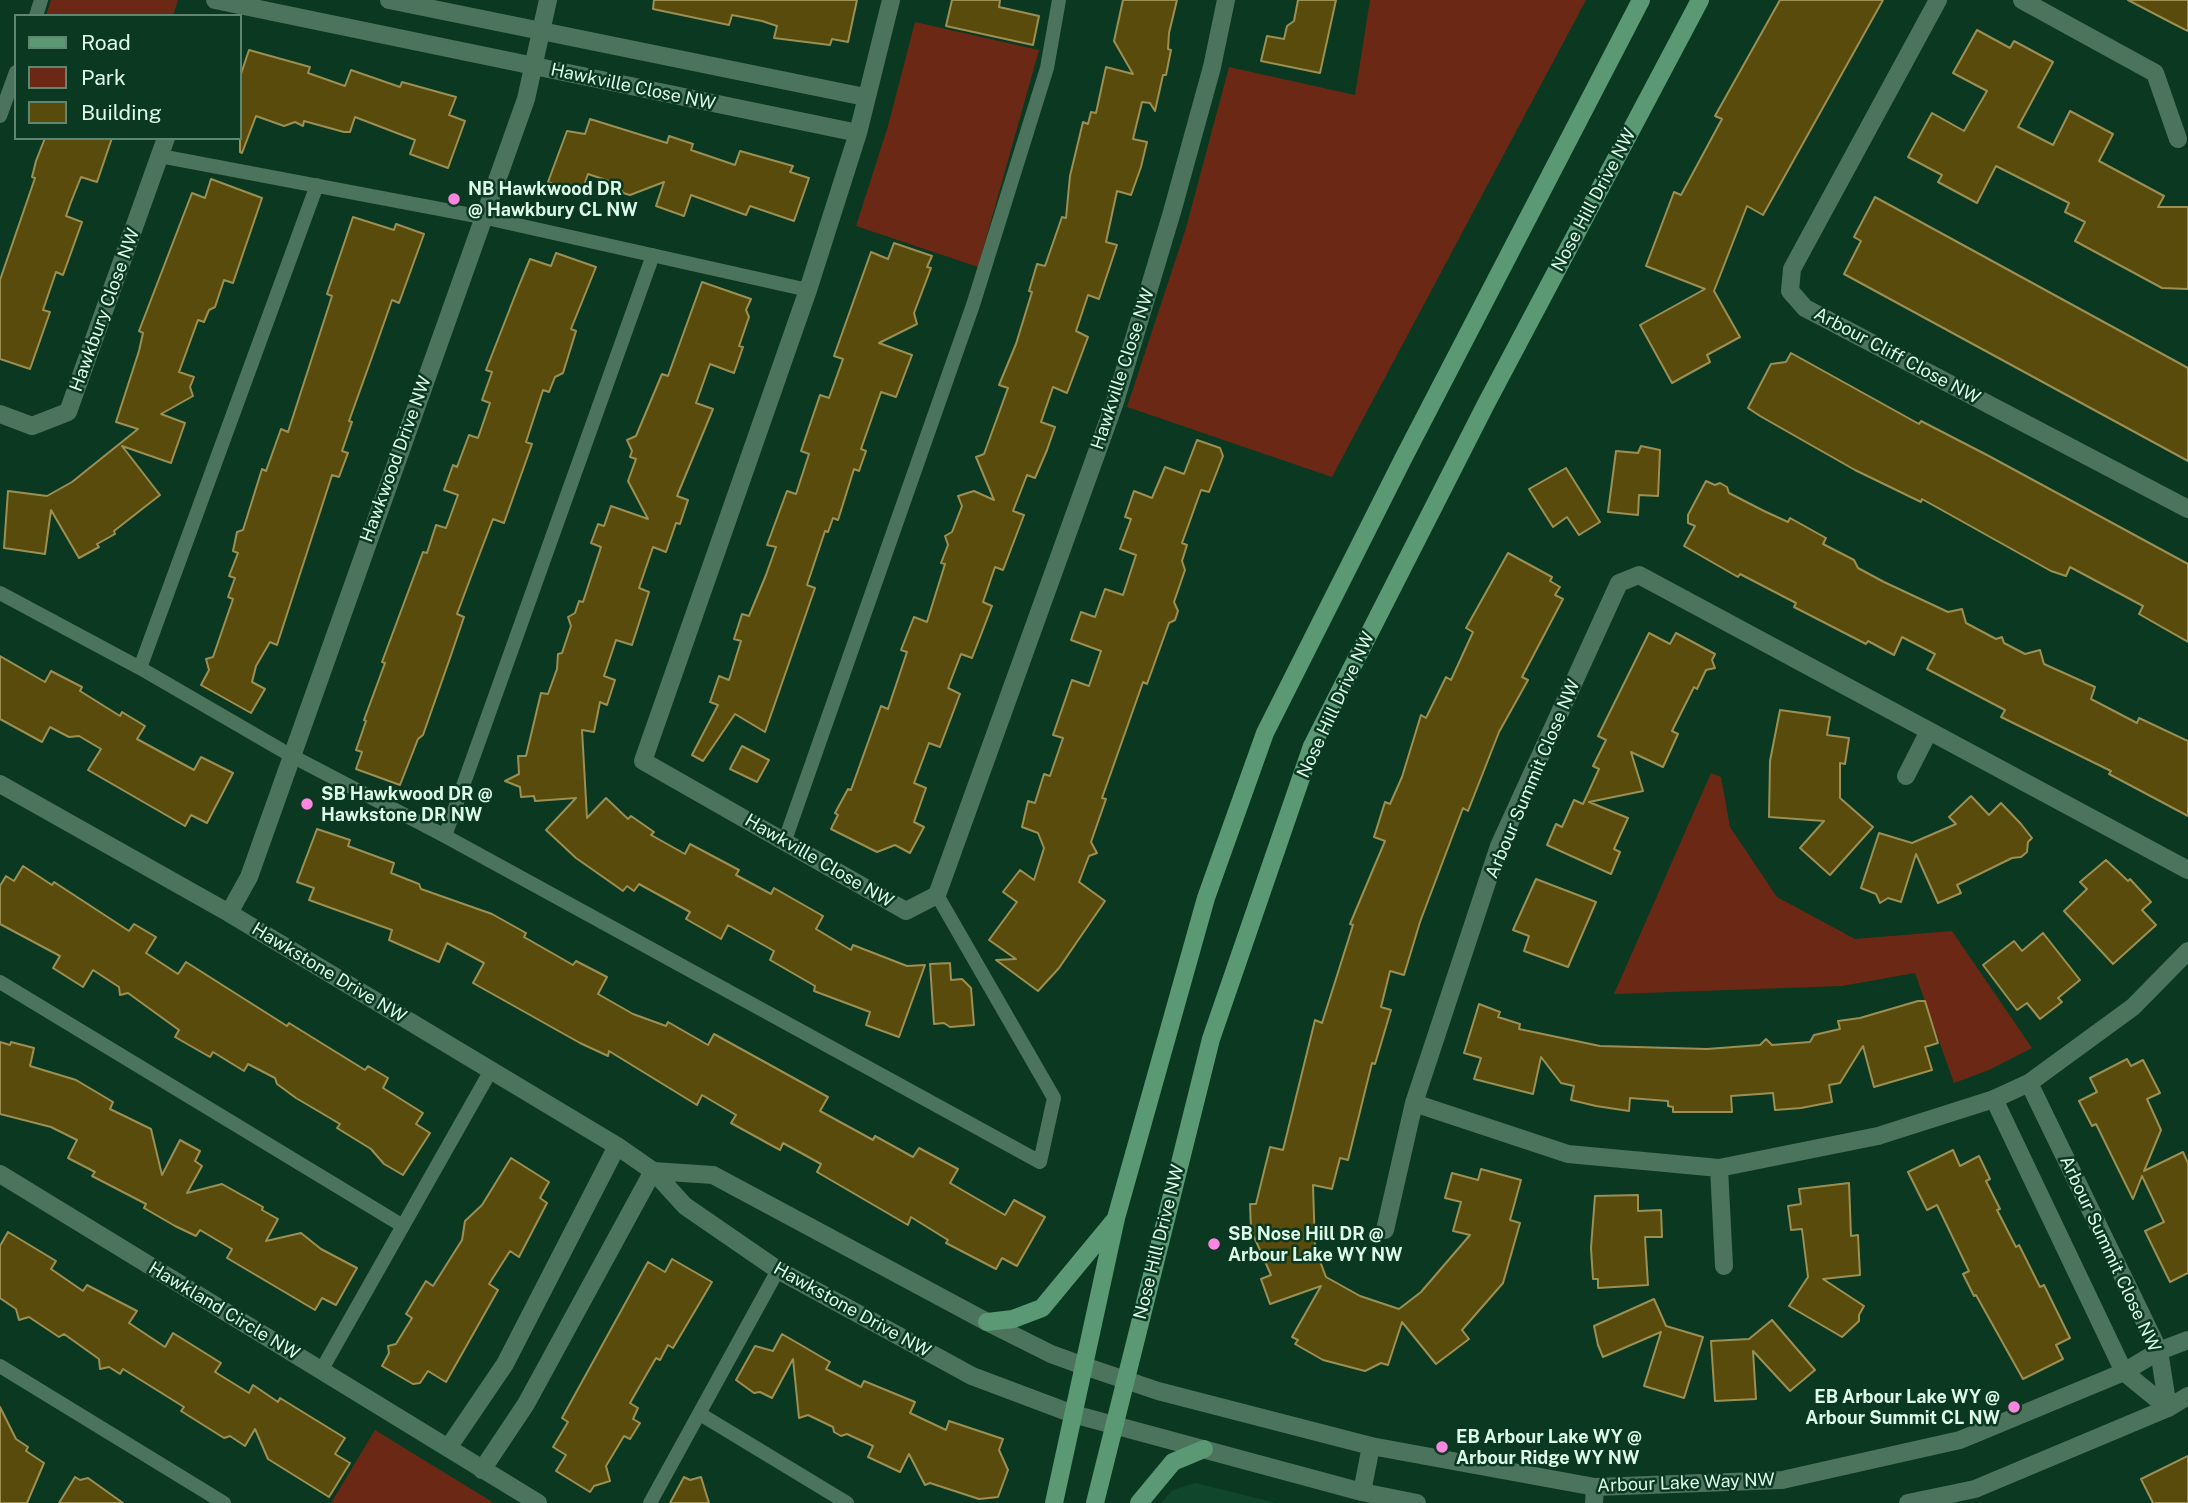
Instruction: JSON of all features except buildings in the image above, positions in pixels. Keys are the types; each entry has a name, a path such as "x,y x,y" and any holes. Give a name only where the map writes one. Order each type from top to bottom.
{"main road":[{"path":"1054,1503 1116,1218 1206,898 1265,733 1404,457 1641,0"},
{"name":"Nose Hill Drive NW","path":"1095,1503 1112,1424 1211,1040 1312,746 1486,404 1700,0"},
{"path":"988,1322 1013,1319 1042,1308 1116,1218"},
{"path":"1139,1503 1173,1462 1204,1449"}],"street":[{"path":"215,0 531,66"},
{"path":"389,0 541,32"},
{"name":"Hawkwood Drive NW","path":"229,913 249,877 290,755 526,99 531,66 548,0"},
{"name":"Hawkville Close NW","path":"891,0 858,133 808,290 643,761 906,911 937,895 1115,402 1212,67 1226,0"},
{"name":"Arbour Cliff Close NW","path":"1938,0 1792,269 1790,291 1805,307 2188,509"},
{"path":"2022,0 2155,73 2178,139"},
{"name":"Hawkville Close NW","path":"541,32 865,97"},
{"name":"Hawkville Close NW","path":"531,66 858,133"},
{"name":"Hawkbury Close NW","path":"0,414 32,426 68,412 165,140"},
{"name":"Arbour Summit Close NW","path":"1385,1230 1414,1103 1499,846 1619,583 1639,575 2188,870"},
{"path":"1906,776 1930,731"},
{"name":"Hawkstone Drive NW","path":"0,784 229,913 617,1146 653,1171 685,1206 778,1270 972,1376 1073,1414"},
{"path":"1414,1103 1568,1154 1719,1168 1878,1136 1994,1099 2029,1083 2133,1007 2188,951"},
{"name":"Arbour Summit Close NW","path":"2029,1083 2159,1351 2168,1408"},
{"name":"Arbour Summit Close NW","path":"1994,1099 2124,1372 2168,1408"},
{"path":"448,1448 505,1364 617,1146"},
{"path":"1719,1168 1724,1266"},
{"path":"482,1469 526,1404 653,1171 713,1175 988,1322 1051,1354 1084,1366"},
{"name":"Hawkland Circle NW","path":"0,1174 538,1503"},
{"name":"Arbour Lake Way NW","path":"1084,1366 1124,1380 1371,1446 1594,1495 1783,1480 1960,1440 2124,1372 2159,1351 2188,1340"},
{"path":"1908,1503 1975,1489 2168,1408 2188,1396"},
{"path":"1073,1414 1204,1449 1362,1498 1417,1503"},
{"path":"1362,1498 1371,1446"}],"lane":[{"path":"785,840 973,305 1047,68 1059,0"},
{"path":"0,116 14,78"},
{"path":"160,156 482,217 808,290"},
{"path":"140,668 317,185"},
{"path":"445,836 653,255"},
{"path":"0,593 140,668 290,755 445,836 1040,1162 1054,1098 937,895"},
{"path":"0,982 403,1226"},
{"path":"322,1369 490,1072"},
{"path":"650,1503 778,1270"},
{"path":"0,1366 224,1503"},
{"path":"700,1414 847,1503"}],"shaded area":[{"path":"1195,1483 1277,1503 1161,1503 1173,1490"}],"green space":[{"path":"51,0 178,0 174,14 47,14"},
{"path":"1370,0 1586,0 1332,477 1127,407 1186,228 1229,67 1355,95"},
{"path":"915,22 1039,50 978,267 856,226 888,126"},
{"path":"1711,773 1721,777 1730,827 1777,897 1855,939 1952,931 2032,1048 1989,1070 1954,1083 1915,973 1842,986 1614,994"},
{"path":"375,1430 494,1503 331,1503"}],"place":[{"name":"NB Hawkwood DR @ Hawkbury CL NW","path":"454,199"},
{"name":"SB Hawkwood DR @ Hawkstone DR NW","path":"307,804"},
{"name":"SB Nose Hill DR @ Arbour Lake WY NW","path":"1214,1244"},
{"name":"EB Arbour Lake WY @ Arbour Summit CL NW","path":"2014,1407"},
{"name":"EB Arbour Lake WY @ Arbour Ridge WY NW","path":"1442,1447"}]}
